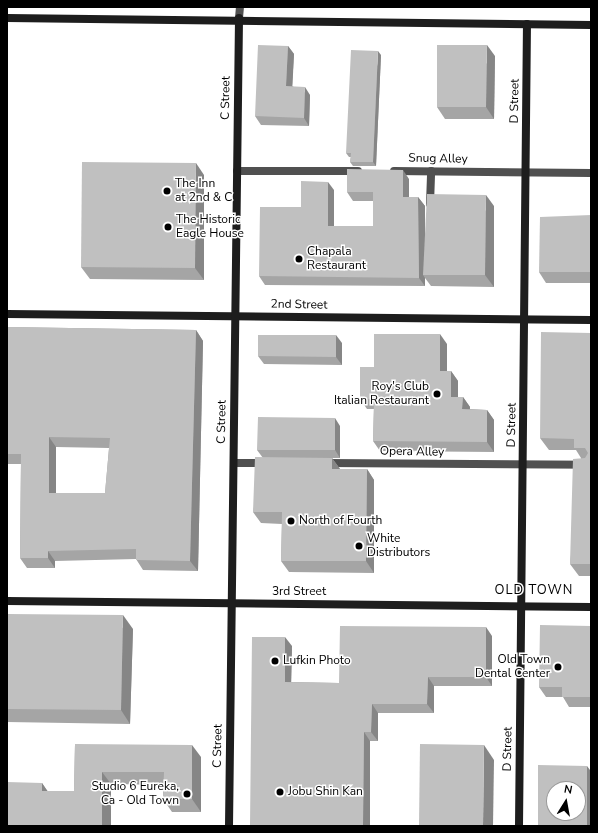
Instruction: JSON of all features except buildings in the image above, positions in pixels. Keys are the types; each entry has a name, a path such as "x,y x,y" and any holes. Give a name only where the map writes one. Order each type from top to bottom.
{"street":[{"path":"239,18 240,7"},
{"path":"7,18 239,18 591,25"},
{"name":"C Street","path":"229,826 239,18"},
{"name":"D Street","path":"519,826 527,24"},
{"path":"237,171 371,171"},
{"name":"Snug Alley","path":"387,171 591,173"},
{"path":"430,211 431,171"},
{"name":"2nd Street","path":"7,314 591,320"},
{"path":"234,463 273,463"},
{"name":"Opera Alley","path":"313,463 591,465"},
{"name":"3rd Street","path":"7,601 591,607"}],"place":[{"name":"The Inn at 2nd & C","path":"167,191"},
{"name":"The Historic Eagle House","path":"168,227"},
{"name":"Chapala Restaurant","path":"299,259"},
{"name":"Roy's Club Italian Restaurant","path":"437,394"},
{"name":"North of Fourth","path":"291,521"},
{"name":"White Distributors","path":"359,546"},
{"name":"Lufkin Photo","path":"275,661"},
{"name":"Old Town Dental Center","path":"558,667"},
{"name":"Jobu Shin Kan","path":"280,792"},
{"name":"Studio 6 Eureka, Ca - Old Town","path":"187,794"}],"district":[{"name":"OLD TOWN","path":"534,590"}]}
